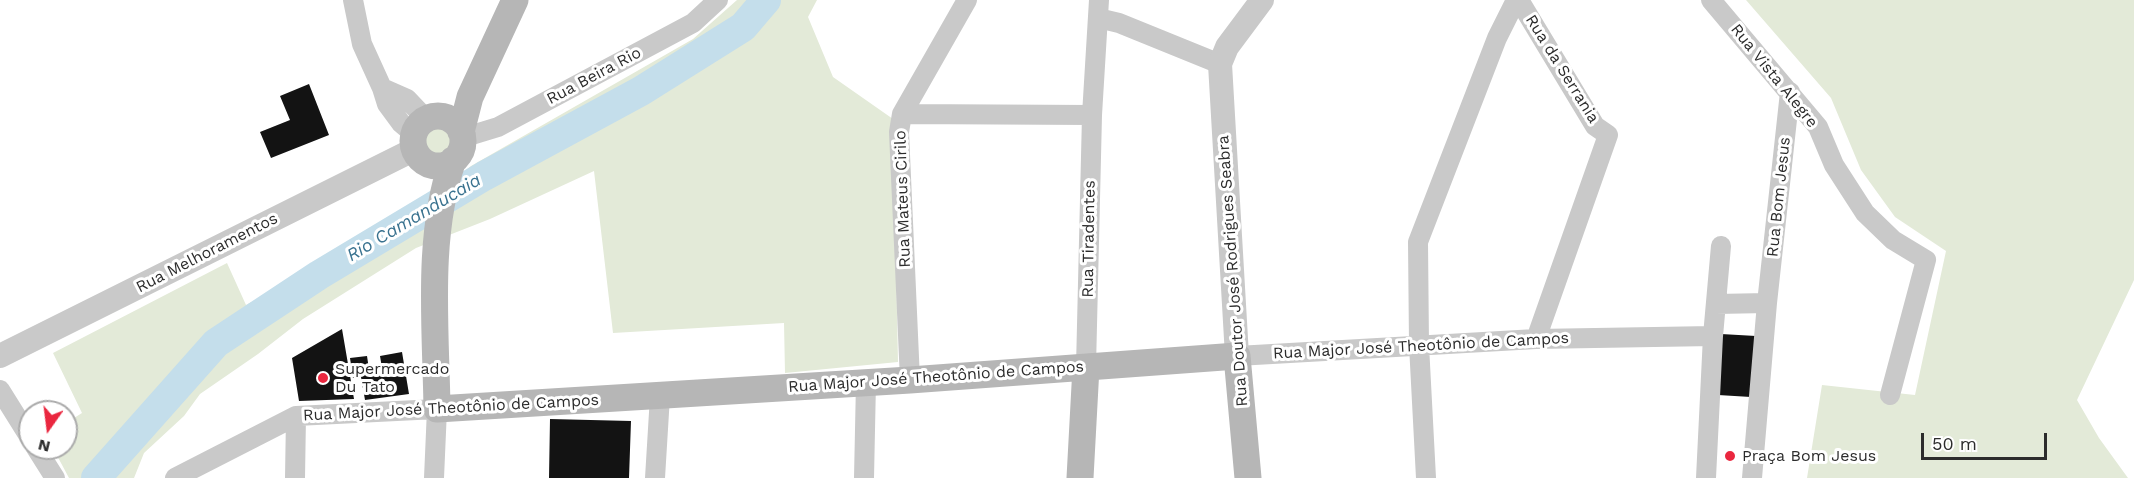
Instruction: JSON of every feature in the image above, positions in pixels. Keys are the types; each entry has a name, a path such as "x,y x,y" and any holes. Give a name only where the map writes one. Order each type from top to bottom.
{"main road":[{"path":"437,409 438,144 470,97 515,0"},
{"name":"Rua Major José Theotônio de Campos","path":"437,409 910,380 1237,356"},
{"name":"Rua Doutor José Rodrigues Seabra","path":"1237,356 1248,478"},
{"name":"Rua Tiradentes","path":"1080,478 1086,367"}],"street":[{"path":"353,0 362,44 382,88 407,99 438,144"},
{"name":"Rua Beira Rio","path":"438,144 498,127 693,23 718,0"},
{"name":"Rua Mateus Cirilo","path":"910,380 899,132 902,114 967,0"},
{"path":"1098,9 1119,23 1220,64 1227,47 1262,0"},
{"path":"1426,478 1419,345 1418,242 1497,38 1518,0"},
{"name":"Rua da Serrania","path":"1518,0 1595,126 1608,135 1536,339"},
{"name":"Rua Vista Alegre","path":"1711,0 1818,127 1834,165 1865,213 1893,240 1926,260 1890,395"},
{"name":"Rua Tiradentes","path":"1086,367 1092,115 1098,9"},
{"name":"Rua Doutor José Rodrigues Seabra","path":"1220,64 1237,356"},
{"name":"Rua Bom Jesus","path":"1767,303 1790,92"},
{"path":"902,114 1092,115"},
{"name":"Rua Melhoramentos","path":"0,356 438,144"},
{"path":"1706,478 1713,336 1721,246"},
{"path":"1716,304 1767,303 1752,478"},
{"name":"Rua Major José Theotônio de Campos","path":"1237,356 1536,339 1713,336"},
{"path":"864,478 866,382"},
{"path":"0,390 18,419"},
{"path":"655,478 660,396"},
{"path":"434,478 437,409"},
{"name":"Rua Major José Theotônio de Campos","path":"175,478 296,416 437,409"},
{"path":"295,478 296,416"},
{"path":"44,460 55,478"}],"green space":[{"path":"737,0 817,0 808,17 833,77 893,119 898,362 785,373 784,323 613,333 594,171 490,219 416,248 303,319 258,354 200,394 184,416 144,453 134,478 69,478 59,460 78,460 78,416 82,413 78,400 76,400 53,353 227,263 246,305 414,214 471,166 693,39"},
{"path":"1746,0 2134,0 2134,280 2077,400 2099,438 2128,478 1807,478 1822,385 1915,395 1946,251 1895,217 1861,170 1831,98"},
{"path":"433,120 440,120 453,126 458,145 452,155 440,163 426,160 421,155 421,128"}],"building":[{"path":"309,84 329,135 271,158 260,132 290,120 280,96"},
{"name":"Supermercado Du Tato","path":"342,329 354,399 299,401 292,358"},
{"path":"1721,334 1756,336 1751,397 1718,395"},
{"path":"402,352 409,394 365,400 361,377 353,378 350,358 367,356 370,376 383,374 380,356"},
{"path":"550,419 631,421 629,478 549,478"}],"waterway":[{"name":"Rio Camanducaia","path":"96,478 216,343 319,275 484,176 641,91 743,27 766,0"}],"place":[{"name":"Supermercado Du Tato","path":"323,378"},
{"name":"Praça Bom Jesus","path":"1730,456"}]}
